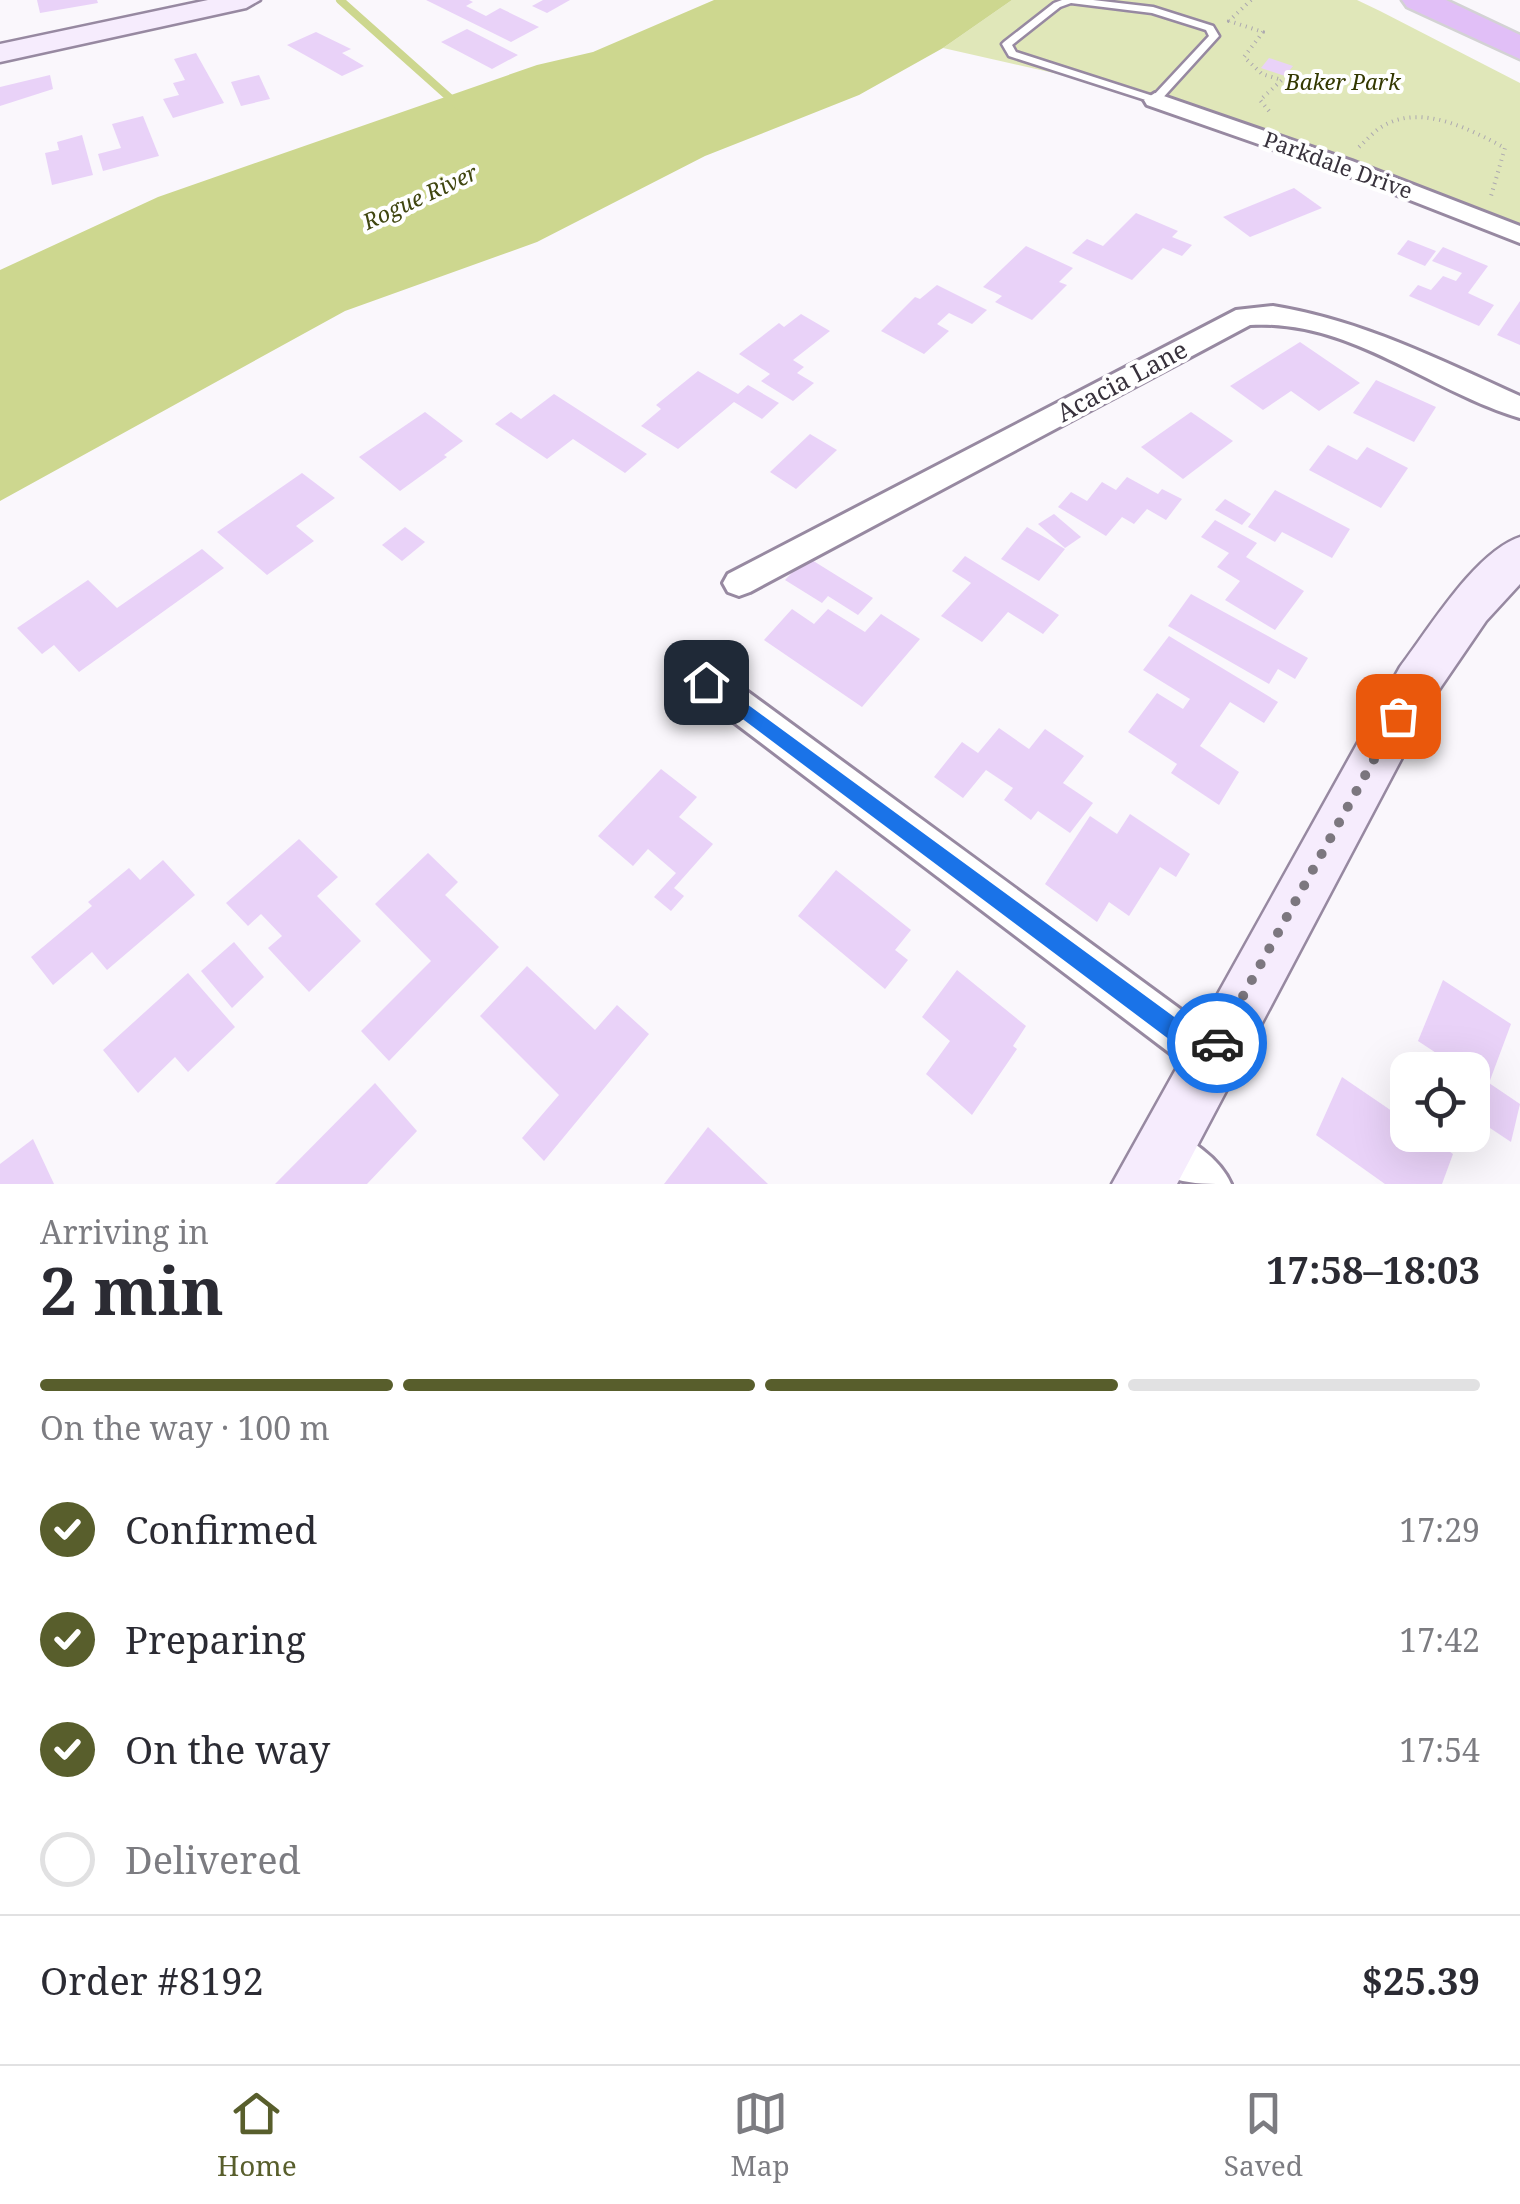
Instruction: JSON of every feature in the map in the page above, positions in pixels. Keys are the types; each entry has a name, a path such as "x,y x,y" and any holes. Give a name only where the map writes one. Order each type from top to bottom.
{"highway":[{"path":"1419,0 1520,48"}],"street":[{"path":"0,54 246,0"},
{"name":"Parkdale Drive","path":"1155,100 1520,234"},
{"name":"Acacia Lane","path":"739,584 1245,316 1264,312 1312,319 1520,408"},
{"path":"1208,1184 1153,1166 1416,682 1470,608 1520,555"},
{"path":"706,682 1210,1056"}],"lane":[{"path":"1071,0 1153,10 1210,28 1214,36 1155,100 1012,54 1007,44 1071,0"}],"path":[{"path":"1251,0 1229,21 1262,32 1244,58 1262,74 1282,80 1260,100 1276,116"},
{"path":"1348,144 1359,147 1385,125 1424,118 1464,128 1505,148 1494,176 1494,192 1476,217"}],"green space":[{"name":"Baker Park","path":"1012,0 1357,0 1520,83 1520,238 1107,85 943,48"}],"water":[{"name":"Rogue River","path":"714,0 1012,0 943,48 859,95 705,156 537,242 345,311 0,501 0,270 158,197 537,65 593,52"}],"building":[{"path":"37,0 97,0 98,3 40,13"},
{"path":"426,0 469,0 473,2 466,6 486,16 500,8 539,27 511,42"},
{"path":"543,0 570,0 547,13 532,6"},
{"path":"467,29 518,55 492,69 441,42"},
{"path":"316,32 351,49 342,53 364,66 342,76 287,45"},
{"path":"196,53 224,103 173,118 163,99 179,95 173,83 185,80 174,59"},
{"path":"1269,58 1293,66 1285,76 1261,68"},
{"path":"50,75 53,89 0,106 0,87"},
{"path":"259,75 270,99 241,106 231,82"},
{"path":"143,116 159,156 103,171 98,154 121,148 112,124"},
{"path":"82,135 93,175 52,185 45,153 59,150 57,142"},
{"path":"1294,188 1322,208 1250,237 1223,217"},
{"path":"1136,213 1178,231 1172,237 1192,245 1182,256 1163,248 1132,280 1072,253 1087,239 1103,246"},
{"path":"1408,240 1436,251 1425,266 1397,254"},
{"path":"1026,246 1073,268 1059,282 1067,285 1032,320 995,302 1002,296 983,287"},
{"path":"1443,247 1488,266 1468,293 1494,305 1479,326 1409,296 1418,285 1431,290 1443,276 1456,281 1462,273 1432,261"},
{"path":"937,285 987,310 972,324 949,313 937,324 949,331 924,354 881,331 915,297 920,299"},
{"path":"1520,301 1520,345 1497,335"},
{"path":"801,314 830,331 793,360 804,367 797,373 814,383 793,401 761,381 770,374 739,354 779,323 784,327"},
{"path":"1300,342 1360,383 1319,411 1291,391 1263,410 1230,386"},
{"path":"698,371 738,394 748,385 779,403 762,419 734,402 678,449 641,426 661,409 656,405"},
{"path":"1376,380 1436,407 1414,442 1353,413"},
{"path":"554,394 647,454 625,473 573,439 547,459 495,424 511,412 521,419"},
{"path":"425,412 463,441 400,491 359,457"},
{"path":"1191,412 1233,441 1183,479 1141,447"},
{"path":"810,434 837,450 796,489 770,472"},
{"path":"1328,445 1357,460 1367,447 1408,468 1381,508 1309,470"},
{"path":"302,473 335,498 296,526 314,541 267,575 217,532"},
{"path":"1127,477 1158,494 1162,489 1182,499 1166,520 1147,509 1134,524 1122,517 1106,536 1058,507 1071,492 1087,501 1102,482 1116,490"},
{"path":"1275,490 1350,529 1332,558 1282,532 1275,542 1248,527"},
{"path":"1225,499 1251,514 1242,525 1215,510"},
{"path":"1054,514 1081,537 1065,548 1038,524"},
{"path":"1215,520 1257,543 1246,557 1304,591 1275,630 1225,600 1240,581 1217,567 1229,553 1201,537"},
{"path":"405,527 425,542 402,561 382,545"},
{"path":"1027,527 1065,549 1039,581 1001,559"},
{"path":"202,549 224,568 79,672 54,645 42,654 17,628 88,580 117,608"},
{"path":"965,556 1059,615 1043,634 1008,612 982,642 941,616 971,583 952,571"},
{"path":"807,557 873,598 858,615 828,596 822,603 785,580"},
{"path":"1191,594 1308,658 1295,679 1278,669 1269,684 1168,626"},
{"path":"792,609 814,624 828,609 865,632 881,614 920,639 862,707 764,640"},
{"path":"1169,636 1278,702 1264,723 1230,702 1200,746 1239,772 1219,805 1171,773 1177,764 1128,732 1157,693 1183,709 1190,699 1143,670"},
{"path":"999,728 1029,749 1045,729 1084,756 1063,783 1093,803 1070,833 1038,811 1031,820 1004,800 1013,788 986,770 963,798 934,777 962,742 978,753"},
{"path":"661,769 697,797 679,817 713,844 674,888 684,896 671,911 654,897 676,873 648,849 633,866 598,836"},
{"path":"1130,814 1190,854 1176,877 1160,867 1129,916 1109,902 1097,922 1045,884 1090,816 1117,834"},
{"path":"299,839 338,877 317,896 361,941 309,992 268,948 282,936 261,914 248,926 226,903"},
{"path":"428,853 458,882 445,895 499,947 389,1061 361,1031 431,961 375,904"},
{"path":"163,860 195,895 107,970 92,952 53,985 31,957 92,906 88,902 129,868 140,880"},
{"path":"836,870 911,930 895,950 908,960 885,989 798,916"},
{"path":"234,942 264,977 232,1008 201,971"},
{"path":"527,966 595,1030 617,1005 649,1034 544,1161 522,1138 559,1095 480,1016"},
{"path":"957,970 1026,1026 1013,1046 1017,1049 972,1115 926,1074 950,1041 922,1017"},
{"path":"188,973 235,1027 188,1072 175,1057 138,1093 103,1050"},
{"path":"1443,980 1511,1024 1490,1080 1490,1052 1435,1052 1418,1041"},
{"path":"1342,1077 1390,1110 1390,1152 1453,1154 1442,1184 1385,1184 1316,1135"},
{"path":"375,1083 417,1131 367,1184 275,1184"},
{"path":"1490,1084 1520,1104 1511,1142 1490,1128"},
{"path":"708,1127 768,1184 664,1184"},
{"path":"33,1139 54,1184 0,1184 0,1164"}],"waterway":[{"path":"340,0 460,107"}],"way so far":[{"path":"1217,1043 1398,716"}],"route":[{"path":"706,682 1210,1056 1217,1043"}]}
